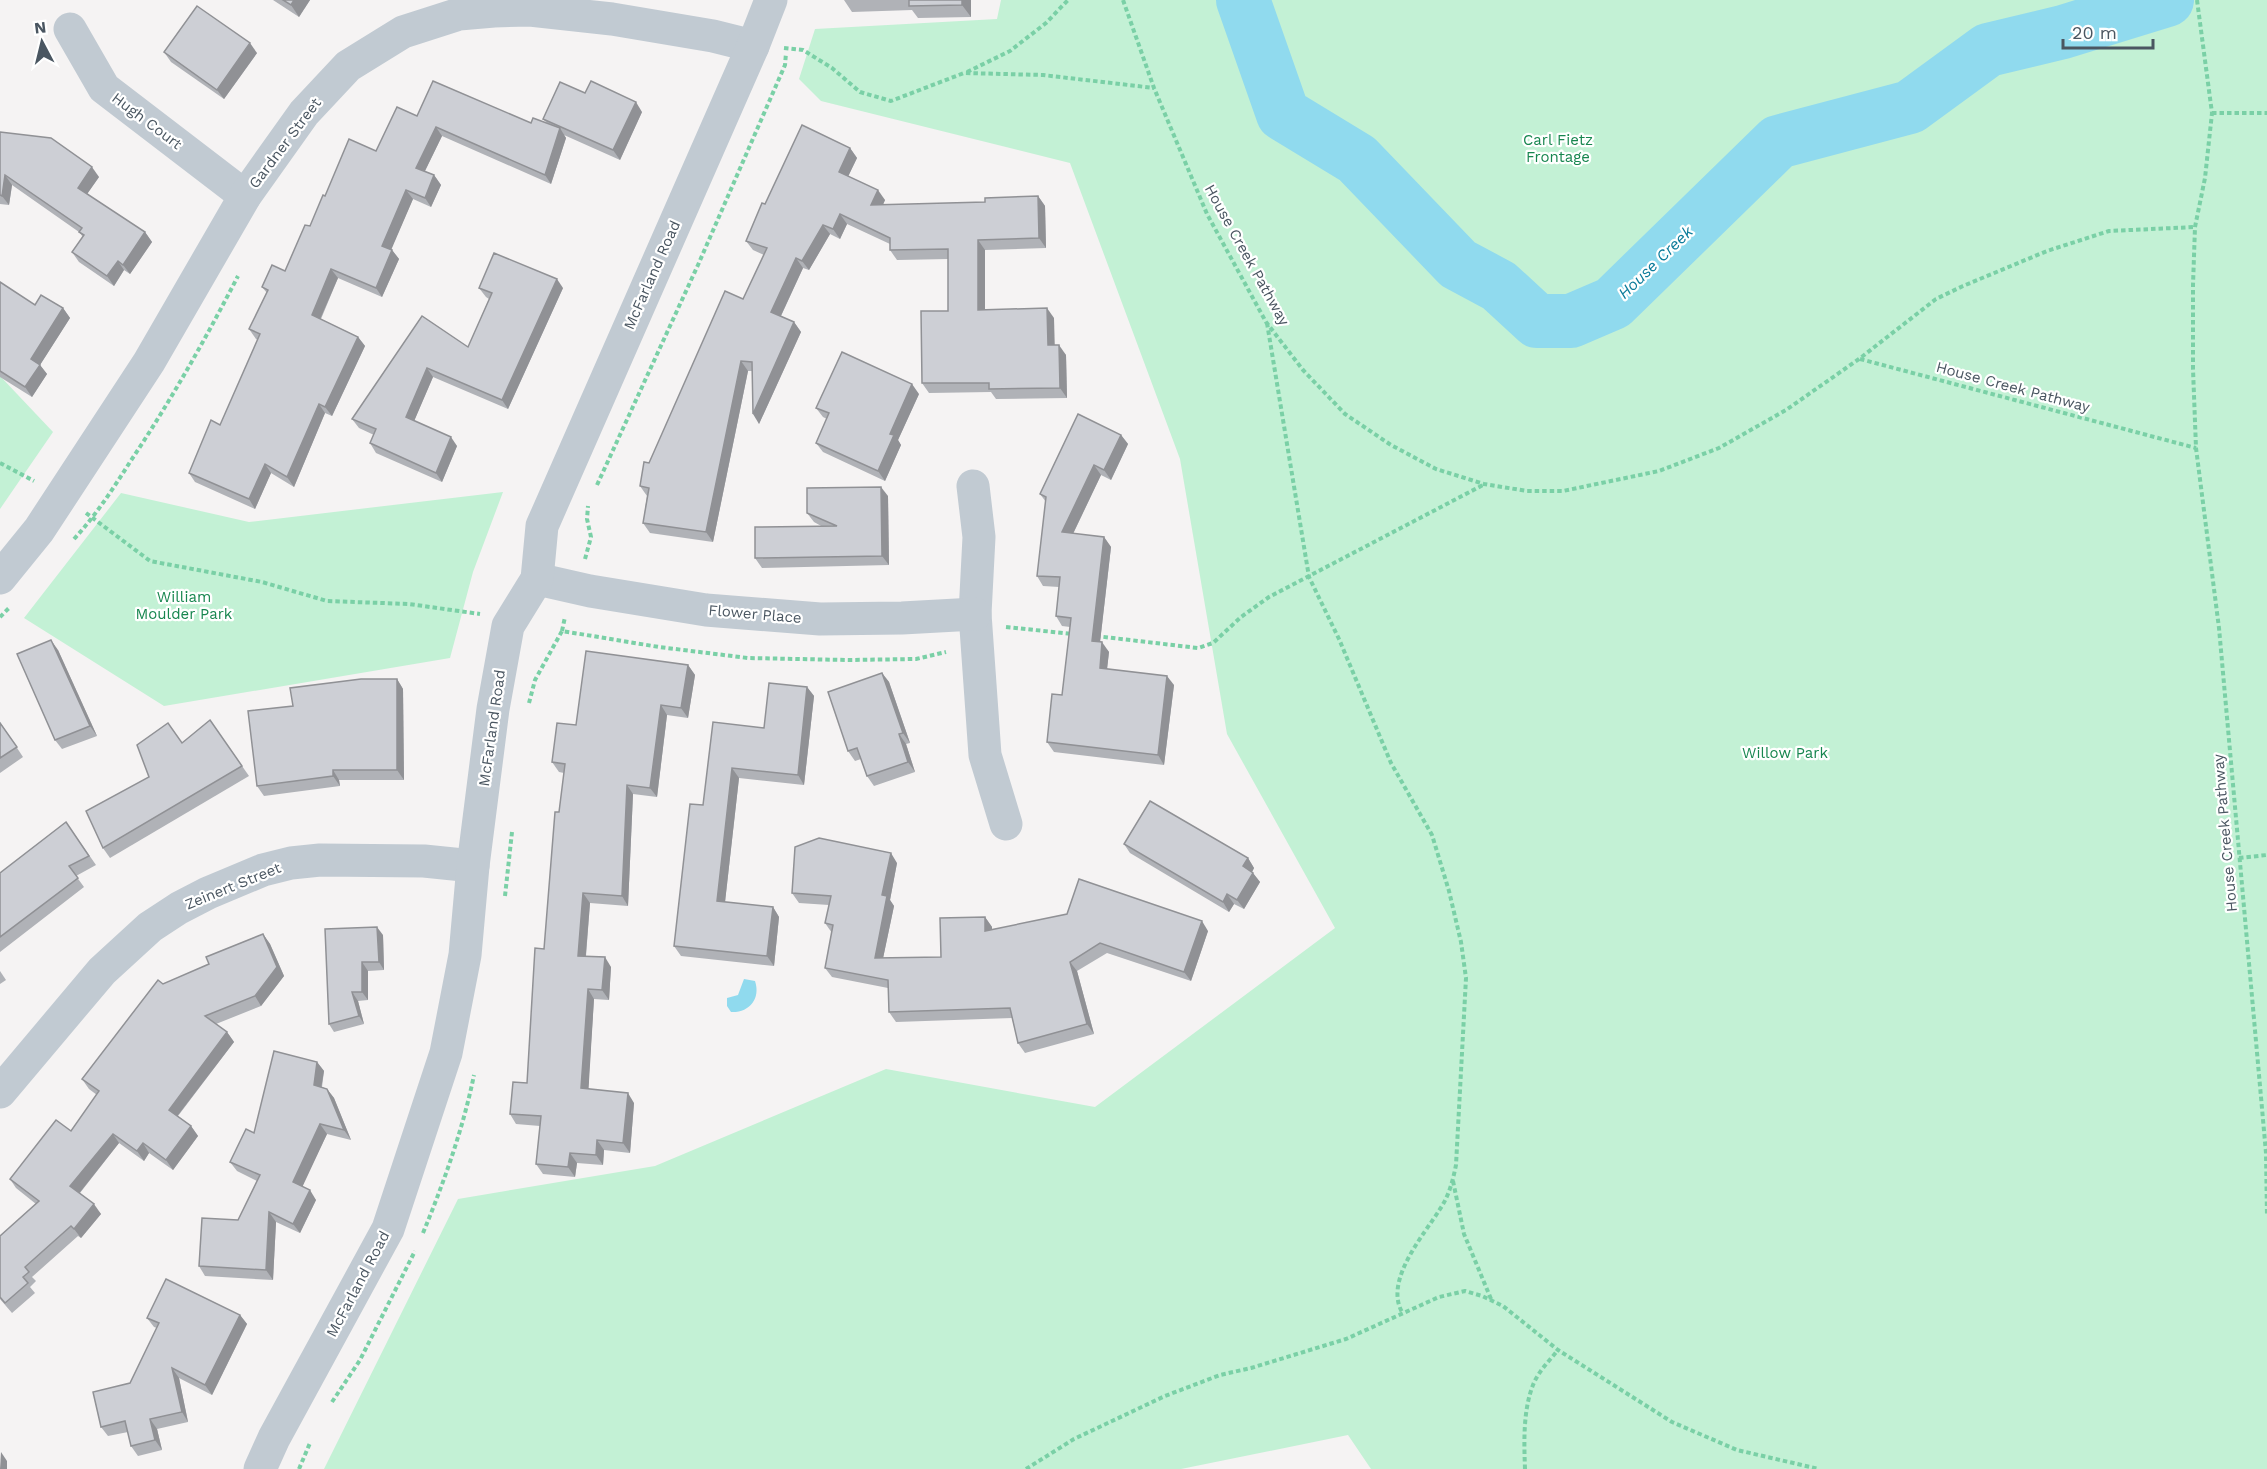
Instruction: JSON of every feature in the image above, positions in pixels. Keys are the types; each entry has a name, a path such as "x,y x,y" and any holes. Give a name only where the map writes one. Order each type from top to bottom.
{"street":[{"name":"McFarland Road","path":"260,1469 274,1438 388,1229 446,1053 465,955 473,866 493,708 508,626 537,579 542,526 753,46 771,0"},
{"name":"Gardner Street","path":"8,589 39,530 149,362 245,196 304,113 348,66 403,32 430,22 459,14 530,10 623,21 713,36 753,46"},
{"name":"Hugh Court","path":"70,29 104,88 245,196"},
{"path":"974,486 979,537 977,629 985,755 1006,824"},
{"name":"Flower Place","path":"537,579 571,588 706,609 820,619 902,618 977,629"},
{"name":"Zeinert Street","path":"0,1092 102,971 150,927 208,893 263,870 310,861 424,861 473,866"}],"path":[{"path":"753,46 803,50 832,68 860,92 891,100 964,73 1010,51 1046,23 1068,0"},
{"name":"House Creek Pathway","path":"1123,0 1154,88 1207,214 1266,322 1303,370 1345,414 1391,445 1436,469 1484,484 1527,491 1563,491 1659,471 1719,448 1786,410 1936,299 2027,259 2109,231 2195,227"},
{"name":"House Creek Pathway","path":"2197,0 2211,112 2206,168 2195,227 2193,369 2196,448 2219,628 2266,1153 2267,1216"},
{"path":"596,488 698,265 780,76 787,48 787,36"},
{"path":"964,73 1043,75 1154,88"},
{"path":"2211,112 2267,113"},
{"path":"70,543 93,518 155,425 241,272"},
{"path":"1266,322 1309,577 1339,639 1391,764 1432,835 1449,891 1461,942 1466,978 1459,1149 1453,1180 1442,1207 1405,1265 1398,1292 1402,1312"},
{"name":"House Creek Pathway","path":"1859,358 2196,448"},
{"path":"0,463 61,495 150,561 262,582 327,601 409,604 477,613 508,626"},
{"path":"1093,636 1198,648 1213,643 1241,617 1269,597 1484,484"},
{"path":"527,711 535,680 562,631 571,588 586,556 591,537 587,509 591,498"},
{"path":"0,617 8,589"},
{"path":"562,631 659,647 748,658 848,660 916,659 977,629 995,626 1082,635"},
{"path":"504,899 512,831"},
{"path":"2239,858 2267,855"},
{"path":"422,1236 440,1193 469,1100 476,1067"},
{"path":"1453,1180 1464,1234 1491,1300"},
{"path":"331,1404 360,1360 417,1246"},
{"path":"1026,1469 1074,1439 1165,1396 1220,1375 1346,1339 1402,1312 1456,1291 1472,1291 1503,1306 1557,1350 1672,1422 1737,1450 1819,1469"},
{"path":"1525,1469 1528,1402 1534,1384 1557,1350"},
{"path":"299,1469 311,1440"}],"green space":[{"name":"Willow Park","path":"1001,0 2267,0 2267,1469 1371,1469 1348,1435 1181,1469 324,1469 458,1199 655,1166 886,1069 1095,1107 1335,928 1227,734 1180,459 1070,163 821,101 799,79 815,29 997,19"},
{"path":"0,376 53,432 0,509"},
{"name":"William Moulder Park","path":"503,492 473,572 450,658 164,706 24,618 121,493 249,522"}],"water":[{"path":"744,979 755,981 755,999 743,1010 731,1012 727,1006 727,998 738,995"}],"building":[{"path":"283,0 294,0 291,5"},
{"path":"909,0 962,0 962,5 909,6"},
{"path":"197,6 250,43 217,90 164,52"},
{"path":"433,81 531,123 533,118 560,128 545,175 436,127 416,168 434,175 425,198 406,190 382,246 392,250 376,288 331,269 312,315 358,337 325,407 319,404 287,477 265,464 249,499 189,473 211,420 220,425 260,334 249,329 268,290 262,287 272,265 285,271 305,225 310,226 323,195 325,196 349,139 376,151 397,107 417,116"},
{"path":"591,81 636,102 613,150 543,119 560,82 585,93"},
{"path":"802,125 850,148 839,172 878,190 871,205 985,202 985,198 1038,196 1039,238 978,240 978,310 1047,308 1048,345 1059,345 1060,388 989,389 989,383 922,383 921,311 948,311 948,249 890,250 890,238 840,214 833,229 823,225 802,261 796,258 771,312 794,322 753,414 752,362 741,361 706,532 643,523 649,488 640,486 644,462 649,463 725,291 743,299 767,248 746,241 762,203 765,204"},
{"path":"0,132 51,138 92,167 78,188 145,232 123,265 118,261 107,276 72,252 84,235 79,232 82,228 5,175 2,196 0,195"},
{"path":"494,253 557,279 502,400 427,368 406,417 451,437 436,473 370,443 376,429 352,419 422,316 468,347 492,293 479,288"},
{"path":"0,282 35,305 41,295 63,308 31,359 40,365 25,387 0,371"},
{"path":"842,352 912,384 890,434 894,435 878,471 816,443 829,413 816,408"},
{"path":"1078,414 1121,435 1104,470 1094,465 1062,532 1104,537 1092,641 1102,642 1100,668 1167,676 1158,755 1047,742 1052,694 1062,695 1071,618 1056,616 1060,577 1037,576 1046,497 1040,494"},
{"path":"881,487 882,556 755,558 755,527 837,526 807,513 807,488"},
{"path":"51,640 90,726 55,740 17,654"},
{"path":"586,651 688,665 681,708 661,705 650,788 627,785 622,896 583,893 578,956 605,957 602,990 588,989 581,1088 628,1093 623,1143 597,1140 596,1155 570,1153 568,1167 536,1164 541,1116 510,1114 513,1082 527,1083 535,948 544,949 555,812 559,812 565,764 552,762 557,723 576,725"},
{"path":"882,673 903,733 899,734 908,762 867,776 857,748 848,751 828,692"},
{"path":"361,679 397,679 397,770 333,770 333,776 257,786 248,711 293,706 290,688"},
{"path":"769,683 807,687 798,775 732,768 717,901 773,907 767,956 674,946 690,804 703,805 713,722 764,728"},
{"path":"210,720 242,766 103,848 86,811 149,777 137,745 168,723 182,743"},
{"path":"0,723 17,747 0,758"},
{"path":"1150,801 1248,858 1243,866 1253,873 1237,900 1227,894 1223,902 1124,844"},
{"path":"66,822 89,856 69,866 78,878 0,937 0,873"},
{"path":"819,838 891,853 882,895 887,896 875,958 941,957 940,918 985,917 985,931 1067,914 1079,879 1202,921 1184,972 1100,943 1070,962 1087,1024 1018,1043 1010,1008 889,1012 888,980 825,968 833,925 825,923 831,896 792,893 795,847"},
{"path":"377,927 379,962 362,962 362,992 352,992 359,1016 329,1024 325,929"},
{"path":"263,934 277,967 255,996 205,1016 227,1032 169,1110 191,1126 166,1160 143,1143 137,1151 113,1134 70,1186 94,1204 74,1229 71,1226 25,1267 29,1272 23,1277 28,1283 5,1303 0,1297 0,1236 39,1201 10,1179 56,1120 71,1131 99,1091 82,1079 158,980 163,984 209,964 206,957"},
{"path":"274,1051 317,1062 314,1085 327,1089 344,1130 320,1124 293,1182 310,1190 293,1224 269,1212 266,1270 199,1266 202,1218 238,1220 260,1175 230,1162 246,1129 254,1133"},
{"path":"166,1279 240,1315 205,1385 172,1368 182,1412 150,1419 155,1440 131,1446 125,1421 101,1427 93,1392 130,1383 159,1323 147,1318"}],"waterway":[{"name":"House Creek","path":"1243,0 1283,114 1357,159 1458,264 1499,286 1537,321 1571,321 1613,303 1778,142 1910,107 1988,50 2063,32 2167,0"}],"park label":[{"name":"Carl Fietz Frontage","path":"1558,148"}]}
